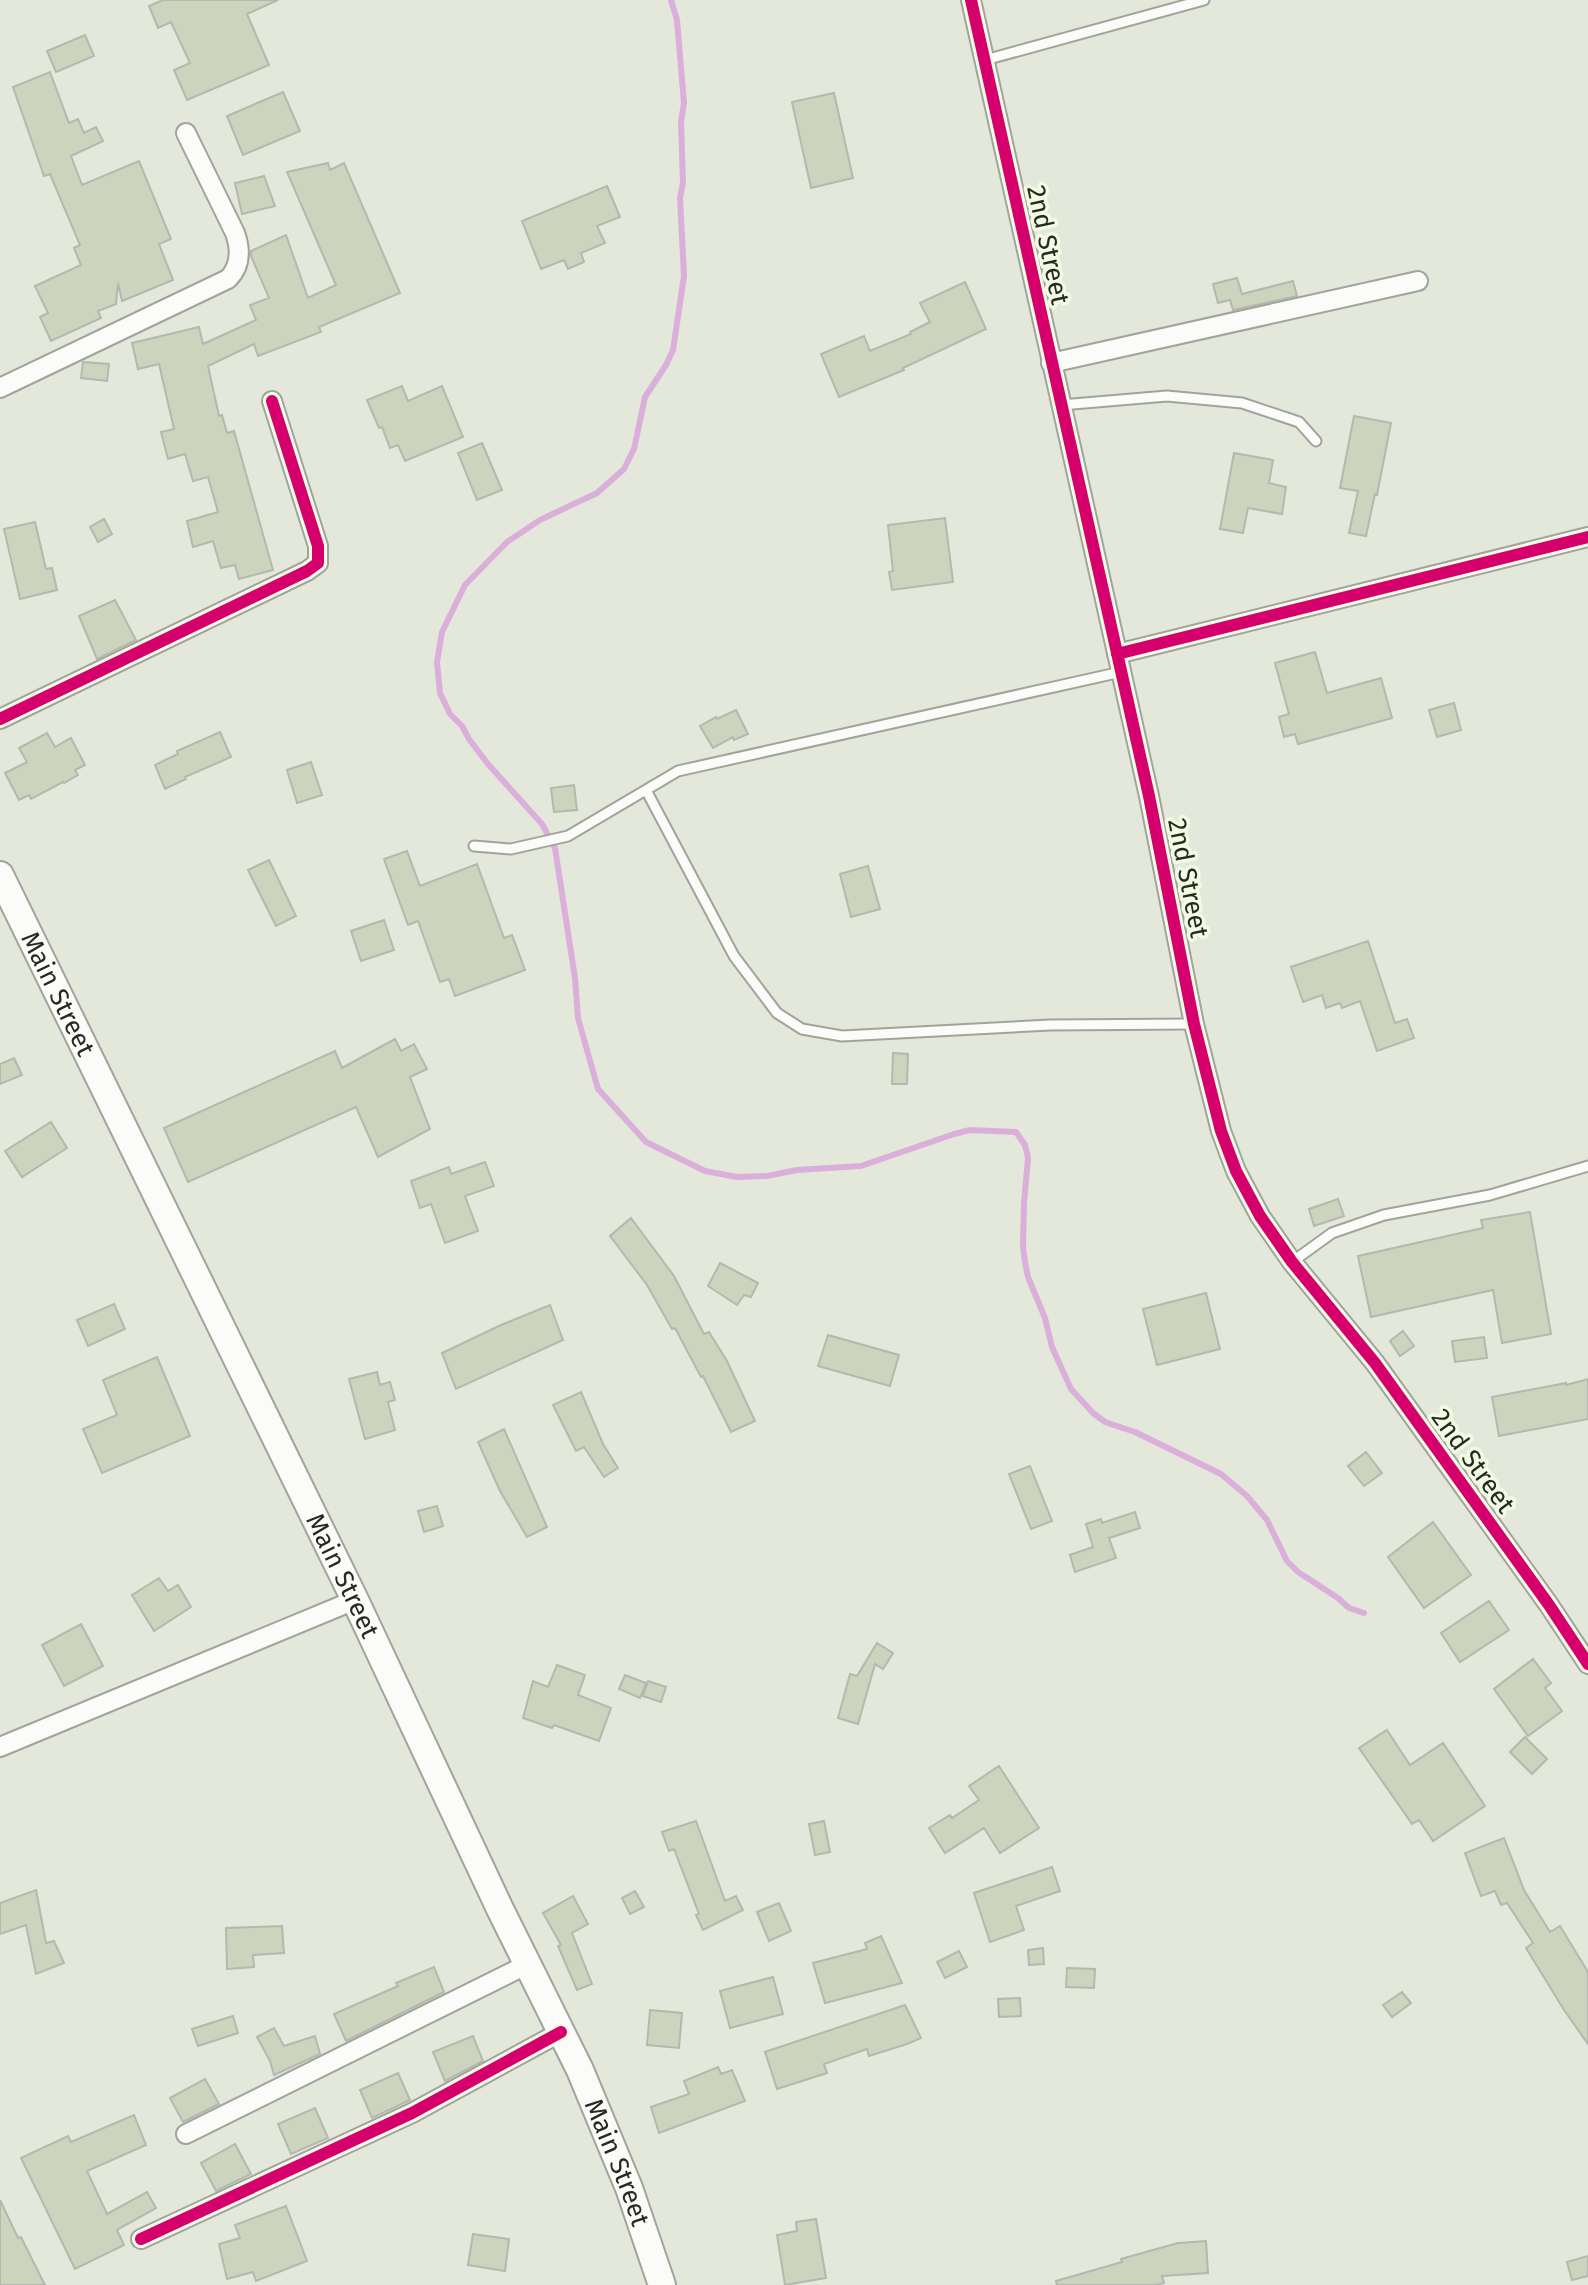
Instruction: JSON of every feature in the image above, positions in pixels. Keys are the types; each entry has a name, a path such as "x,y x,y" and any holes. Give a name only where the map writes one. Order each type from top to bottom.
{"main road":[{"name":"Main Street","path":"0,875 355,1600 580,2070 629,2188 662,2285"}],"street":[{"name":"2nd Street","path":"971,0 1149,796 1194,1024 1221,1131 1236,1171 1260,1216 1292,1262 1375,1363 1588,1664"},
{"path":"0,388 147,319 228,279 234,273 240,248 235,233 186,133"},
{"path":"1051,363 1418,281"},
{"path":"0,719 318,563 318,546 272,401"},
{"path":"1119,663 1588,537"},
{"path":"0,1747 355,1600"},
{"path":"186,2134 528,1964"},
{"path":"141,2239 412,2113 561,2032"}],"lane":[{"path":"985,60 1204,0"},
{"path":"1061,405 1167,396 1242,403 1299,422 1316,441"},
{"path":"474,846 511,849 568,836 678,771 1119,663"},
{"path":"646,790 734,956 777,1013 802,1029 842,1036 1050,1025 1194,1024"},
{"path":"1292,1262 1332,1233 1384,1215 1490,1195 1588,1166"}],"building":[{"path":"163,0 278,0 247,14 269,65 187,100 174,70 190,63 171,22 158,28 149,6"},
{"path":"85,35 94,56 56,72 47,51"},
{"path":"50,72 69,123 78,119 84,133 96,127 103,141 71,156 82,185 139,161 171,239 159,244 173,280 122,301 118,283 116,304 98,311 101,318 51,341 40,317 48,313 35,286 81,265 74,248 80,245 50,174 44,176 13,87"},
{"path":"283,92 300,131 243,155 227,116"},
{"path":"834,93 853,178 811,188 792,102"},
{"path":"328,163 330,170 344,163 400,293 319,327 321,332 258,356 254,344 208,366 219,416 222,415 227,433 234,431 273,570 239,579 235,565 221,568 213,541 193,547 187,521 218,512 208,477 193,481 185,454 168,459 161,432 174,429 159,364 138,369 132,343 199,327 203,344 256,320 250,305 269,298 251,251 286,235 308,298 336,285 287,172"},
{"path":"264,176 275,206 242,214 235,183"},
{"path":"607,186 620,217 597,226 605,243 581,253 584,262 568,269 564,260 541,269 522,221"},
{"path":"1237,278 1242,294 1293,281 1297,296 1233,310 1230,300 1218,303 1213,284"},
{"path":"965,282 986,329 904,370 839,397 821,354 864,336 870,351 911,334 930,322 920,303"},
{"path":"83,362 109,364 107,381 81,378"},
{"path":"402,386 408,401 442,386 463,437 405,461 398,445 390,448 367,400"},
{"path":"1354,416 1391,423 1366,536 1349,533 1358,491 1340,488"},
{"path":"482,443 502,490 477,500 458,453"},
{"path":"1234,453 1273,460 1269,483 1286,487 1282,514 1248,508 1243,533 1220,529"},
{"path":"945,518 953,582 892,590 888,525"},
{"path":"104,519 112,534 98,542 90,527"},
{"path":"35,522 46,569 52,568 57,590 20,599 4,529"},
{"path":"115,600 136,640 97,659 79,616"},
{"path":"1315,652 1327,693 1381,678 1392,718 1298,744 1295,734 1284,737 1279,717 1289,714 1275,663"},
{"path":"1454,703 1461,730 1437,737 1429,710"},
{"path":"736,710 748,734 734,740 733,737 713,748 700,726"},
{"path":"220,732 231,757 165,789 155,765 178,754 177,751"},
{"path":"47,733 55,747 71,738 85,765 75,770 78,775 64,783 31,799 29,795 19,800 5,773 27,762 19,748"},
{"path":"311,762 322,795 297,803 287,770"},
{"path":"574,785 577,810 554,812 551,788"},
{"path":"407,851 420,886 477,864 504,938 512,935 525,970 455,996 449,979 440,982 418,921 408,925 384,859"},
{"path":"269,860 296,916 276,926 248,870"},
{"path":"868,866 880,909 851,917 840,874"},
{"path":"384,920 394,950 361,961 351,931"},
{"path":"1368,941 1395,1023 1407,1019 1414,1038 1377,1051 1360,1001 1342,1008 1340,1003 1326,1008 1322,995 1303,1002 1291,967"},
{"path":"395,1039 401,1051 414,1044 427,1069 410,1077 430,1129 378,1157 356,1107 188,1182 164,1128 335,1051 342,1068"},
{"path":"893,1053 908,1054 907,1084 892,1084"},
{"path":"14,1058 22,1075 0,1084 0,1064"},
{"path":"51,1122 67,1148 22,1177 5,1151"},
{"path":"485,1162 494,1186 465,1196 478,1231 445,1243 431,1204 420,1208 411,1181 449,1167 451,1174"},
{"path":"1338,1199 1344,1216 1314,1226 1309,1209"},
{"path":"1530,1212 1551,1334 1502,1343 1493,1290 1371,1317 1358,1256 1483,1228 1481,1220"},
{"path":"631,1218 674,1276 704,1334 709,1332 727,1361 755,1421 731,1432 675,1328 672,1329 647,1285 610,1236"},
{"path":"720,1263 758,1283 751,1297 744,1295 737,1305 708,1286"},
{"path":"1206,1293 1220,1349 1157,1365 1143,1309"},
{"path":"114,1304 125,1329 88,1346 77,1320"},
{"path":"550,1305 563,1340 456,1389 442,1353"},
{"path":"1403,1331 1414,1346 1400,1356 1390,1341"},
{"path":"828,1335 899,1355 890,1386 818,1366"},
{"path":"1484,1337 1487,1358 1455,1362 1452,1341"},
{"path":"157,1357 190,1436 102,1473 83,1429 117,1415 103,1380"},
{"path":"377,1372 380,1385 390,1382 395,1400 388,1402 395,1430 365,1439 349,1379"},
{"path":"1588,1379 1588,1419 1499,1436 1492,1397"},
{"path":"581,1392 603,1444 618,1468 604,1477 584,1447 576,1451 553,1405"},
{"path":"504,1429 547,1527 527,1537 500,1491 478,1442"},
{"path":"1366,1452 1382,1473 1364,1486 1348,1466"},
{"path":"1030,1466 1052,1521 1031,1529 1009,1474"},
{"path":"437,1506 443,1526 424,1532 418,1511"},
{"path":"1135,1512 1140,1528 1109,1538 1116,1558 1075,1572 1070,1555 1093,1547 1086,1524 1101,1519 1102,1523"},
{"path":"1433,1522 1471,1575 1424,1608 1388,1557"},
{"path":"159,1578 168,1591 178,1585 191,1607 154,1631 132,1595"},
{"path":"1489,1601 1509,1630 1460,1662 1441,1633"},
{"path":"81,1624 103,1666 64,1686 42,1645"},
{"path":"877,1643 893,1653 883,1669 875,1664 858,1724 838,1718 850,1674 857,1676"},
{"path":"1533,1659 1551,1683 1545,1688 1562,1711 1528,1736 1494,1689"},
{"path":"557,1665 585,1675 578,1695 611,1708 599,1741 523,1718 533,1681 548,1687"},
{"path":"625,1675 646,1683 640,1698 619,1689"},
{"path":"648,1681 666,1687 661,1702 643,1696"},
{"path":"1387,1730 1410,1765 1443,1743 1485,1806 1433,1841 1419,1820 1412,1824 1359,1748"},
{"path":"1525,1737 1547,1759 1532,1774 1510,1752"},
{"path":"999,1766 1039,1828 1000,1853 984,1828 945,1853 929,1828 950,1815 952,1818 979,1800 969,1786"},
{"path":"696,1821 725,1901 736,1896 743,1910 703,1930 674,1849 669,1851 662,1832"},
{"path":"824,1821 830,1852 815,1855 809,1824"},
{"path":"1504,1838 1524,1890 1550,1932 1560,1926 1588,1972 1588,2044 1526,1948 1533,1943 1507,1903 1501,1905 1495,1891 1481,1896 1465,1853"},
{"path":"1052,1867 1060,1891 1016,1906 1024,1930 990,1942 974,1893"},
{"path":"36,1890 46,1943 54,1941 64,1963 36,1974 26,1925 0,1934 0,1903"},
{"path":"635,1891 644,1907 630,1914 622,1898"},
{"path":"573,1896 588,1924 572,1933 592,1984 577,1990 558,1946 561,1945 543,1913"},
{"path":"779,1903 791,1931 769,1941 757,1912"},
{"path":"282,1926 284,1953 253,1955 254,1967 227,1969 226,1928"},
{"path":"881,1936 902,1983 825,2003 813,1963 867,1949 865,1943"},
{"path":"1043,1948 1044,1964 1029,1965 1028,1950"},
{"path":"959,1951 967,1967 945,1978 937,1962"},
{"path":"434,1967 444,1992 346,2041 334,2014"},
{"path":"1067,1968 1095,1969 1094,1988 1066,1987"},
{"path":"773,1977 783,2014 730,2028 720,1991"},
{"path":"1402,1992 1411,2003 1392,2017 1383,2005"},
{"path":"1020,1998 1021,2016 999,2017 998,1999"},
{"path":"905,2005 921,2038 869,2056 867,2049 824,2064 827,2073 777,2089 765,2052"},
{"path":"650,2010 682,2013 679,2048 647,2045"},
{"path":"233,2016 238,2033 198,2046 192,2029"},
{"path":"274,2028 284,2046 315,2036 320,2054 274,2075 257,2037"},
{"path":"473,2036 483,2061 445,2081 433,2052"},
{"path":"718,2067 721,2074 732,2070 745,2101 659,2133 651,2107 689,2094 684,2081"},
{"path":"398,2073 410,2100 372,2118 360,2090"},
{"path":"205,2079 219,2104 183,2122 170,2098"},
{"path":"315,2108 328,2138 291,2154 278,2124"},
{"path":"134,2115 146,2145 87,2171 107,2214 147,2192 156,2208 117,2230 124,2245 75,2269 21,2158 68,2136 71,2142"},
{"path":"235,2144 251,2174 216,2191 201,2163"},
{"path":"0,2200 18,2238 21,2237 45,2285 0,2285"},
{"path":"286,2206 307,2261 256,2281 253,2272 227,2279 219,2244 240,2238 235,2225"},
{"path":"816,2219 826,2278 785,2285 777,2235 797,2231 796,2222"},
{"path":"473,2234 509,2239 505,2271 468,2265"},
{"path":"1206,2241 1208,2273 1162,2276 1164,2283 1156,2285 1057,2285 1056,2281 1122,2262 1121,2259 1178,2243"},
{"path":"1588,2256 1588,2276 1572,2280 1567,2262"}],"waterway":[{"path":"671,0 677,20 684,103 680,198 684,276 673,350 645,397 634,449 624,469 597,493 540,520 507,542 465,585 442,632 437,662 440,693 450,714 488,764 542,824 555,848 578,1018 598,1089 646,1142 705,1171 737,1177 861,1166 970,1130 1016,1132 1025,1145 1028,1158 1023,1247 1028,1277 1045,1318 1052,1347 1071,1389 1105,1422 1135,1432 1221,1474 1247,1496 1267,1520 1287,1561 1298,1572 1349,1608 1364,1613"}],"cycle path":[{"path":"971,0 1149,796 1194,1024 1221,1131 1236,1171 1260,1216 1292,1262 1375,1363 1588,1664"},
{"path":"0,719 318,563 318,546 272,401"},
{"path":"1117,654 1588,537"},
{"path":"141,2239 412,2113 561,2032"}]}
